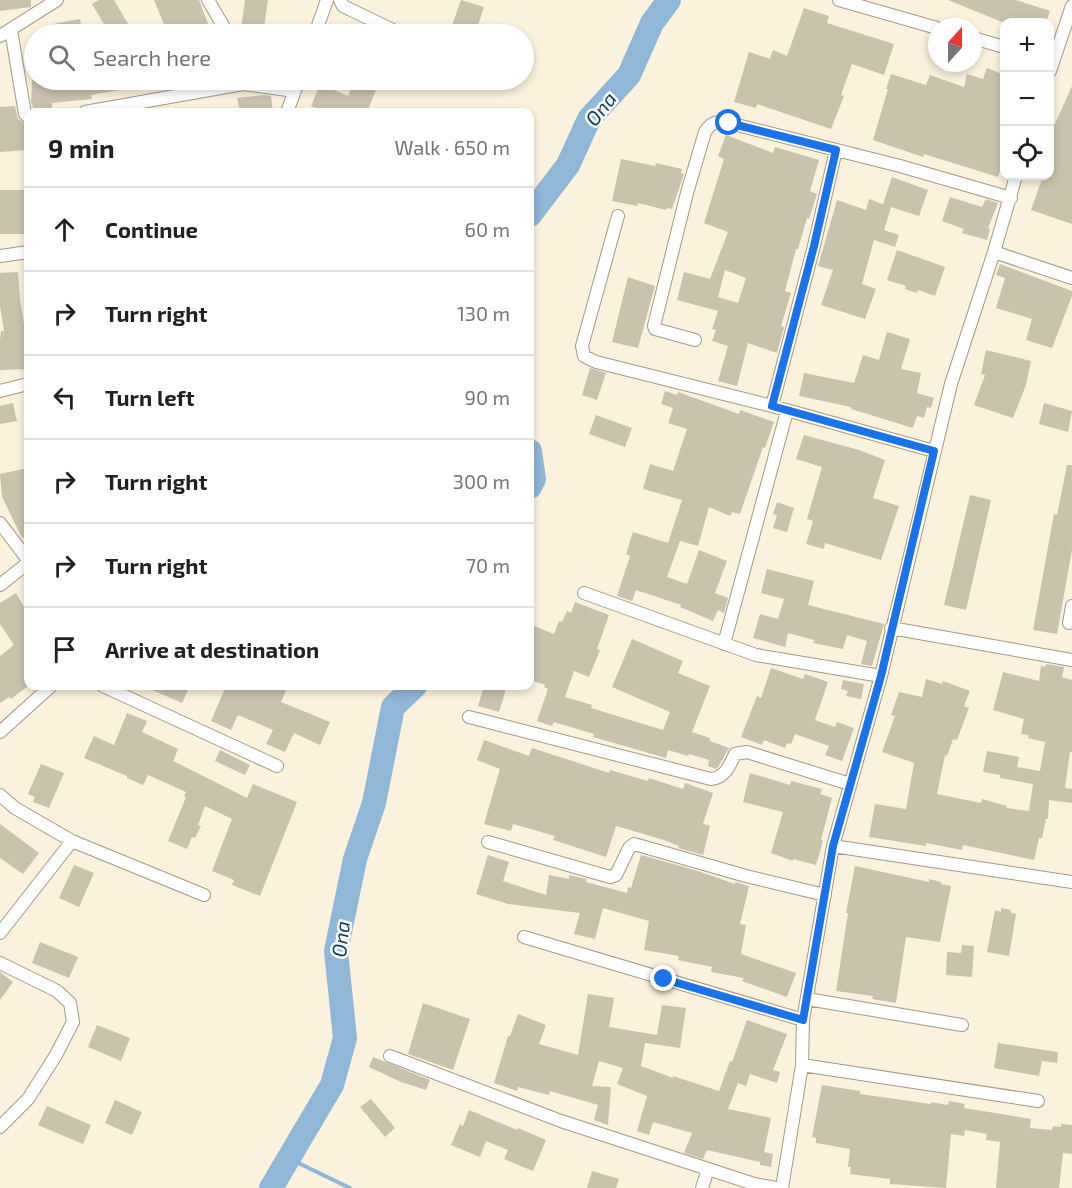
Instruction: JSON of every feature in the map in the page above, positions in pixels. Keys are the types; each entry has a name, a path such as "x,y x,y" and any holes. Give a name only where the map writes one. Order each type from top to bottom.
{"street":[{"path":"24,110 6,33 57,0"},
{"path":"208,0 222,24"},
{"path":"319,24 327,0"},
{"path":"340,0 343,6 380,24"},
{"path":"839,0 928,25"},
{"path":"1054,56 1067,42 1072,6"},
{"path":"982,41 1000,46"},
{"path":"105,108 201,90"},
{"path":"288,108 295,90"},
{"path":"695,340 661,332 654,326 687,193 705,132 710,124 717,121 729,123 1011,198"},
{"path":"772,406 814,246 836,150"},
{"path":"782,1188 802,1065 803,1020 833,846 881,676 951,384 1015,180"},
{"path":"618,216 582,346 584,356 597,362 772,406 934,451"},
{"path":"994,252 1072,278"},
{"path":"0,256 24,253"},
{"path":"0,392 24,385"},
{"path":"724,644 787,411"},
{"path":"0,523 24,556"},
{"path":"0,585 24,565"},
{"path":"584,593 756,655 881,676"},
{"path":"1069,623 1072,606"},
{"path":"891,628 1072,660"},
{"path":"0,732 47,690"},
{"path":"112,690 277,766"},
{"path":"469,717 711,779 716,779 728,769 735,754 747,752 850,784"},
{"path":"0,795 15,808 72,841 204,895"},
{"path":"0,933 72,841"},
{"path":"488,842 610,877 616,875 629,848 634,844 746,876 825,895"},
{"path":"833,846 1072,882"},
{"path":"524,937 803,1020"},
{"path":"0,963 57,991 70,1003 73,1022 56,1055 28,1099 0,1127"},
{"path":"807,999 962,1025"},
{"path":"390,1056 561,1121 754,1184 776,1188"},
{"path":"802,1065 1038,1101"},
{"path":"702,1188 708,1169"}],"building":[{"path":"0,0 31,0 31,7 0,11"},
{"path":"99,0 114,0 128,24 104,24 92,4"},
{"path":"154,0 199,0 208,24 164,24"},
{"path":"245,0 268,0 264,24 242,24"},
{"path":"461,0 484,7 478,24 453,24"},
{"path":"948,0 1016,0 1050,11 1047,18 1000,18 1000,21"},
{"path":"804,8 829,16 827,23 894,44 884,75 852,64 841,95 844,96 831,129 757,104 756,108 734,102 749,52 770,59 773,50 787,56"},
{"path":"80,19 81,24 53,24"},
{"path":"987,68 1000,73 1000,171 998,177 924,154 923,157 873,140 891,74 926,85 930,75 964,87 967,74 983,79"},
{"path":"1072,86 1072,224 1031,210 1042,180 1054,180 1054,126"},
{"path":"32,90 120,90 91,95 92,99 52,103 52,108 33,108"},
{"path":"318,90 334,90 348,96 350,90 376,90 369,108 316,108 311,106"},
{"path":"271,96 272,108 239,108 237,98"},
{"path":"15,106 18,119 24,122 24,150 0,152 0,107"},
{"path":"726,135 773,153 775,147 819,160 810,191 817,194 798,249 796,249 785,291 791,293 781,326 784,327 777,353 748,343 737,386 718,381 728,346 712,341 716,330 712,329 718,311 677,300 684,272 710,279 728,232 704,223 724,159 718,156","holes":["725,270 746,278 738,303 718,297"]},
{"path":"621,159 682,169 681,173 684,174 672,209 612,201"},
{"path":"892,177 928,190 919,216 891,207 884,230 899,235 895,247 874,240 862,284 876,289 865,319 821,305 833,270 818,266 837,200 866,210 869,199 888,206 883,204"},
{"path":"0,190 24,190 24,234 0,234"},
{"path":"950,197 982,207 986,199 998,203 988,228 990,229 987,240 962,233 964,229 942,221"},
{"path":"897,250 945,267 935,296 918,290 917,293 905,289 906,286 887,280"},
{"path":"1000,264 1072,291 1052,348 1026,340 1032,319 996,308 1005,278 996,275"},
{"path":"18,272 24,324 24,369 0,370 0,340 1,331 4,331 0,306 0,273"},
{"path":"628,277 655,286 638,348 612,342"},
{"path":"887,332 910,339 901,369 921,373 917,393 934,398 931,408 927,407 924,418 917,416 913,428 851,409 851,407 799,396 804,373 854,383 863,355 879,360"},
{"path":"986,350 1031,361 1026,385 1013,418 974,405 985,375 981,374"},
{"path":"590,368 606,373 597,400 582,395"},
{"path":"665,391 677,395 678,392 739,414 740,410 774,422 740,514 732,512 730,516 709,507 698,546 680,541 667,577 687,584 699,550 727,561 715,593 728,598 724,613 718,610 713,621 680,607 681,605 636,590 632,601 617,596 630,556 626,554 633,532 668,543 682,500 643,489 650,464 673,471 687,429 668,423 673,408 661,404"},
{"path":"13,403 17,421 0,424 0,406"},
{"path":"1044,403 1072,411 1068,432 1039,424"},
{"path":"596,415 632,428 625,447 589,434"},
{"path":"804,435 859,450 885,460 873,498 899,506 881,560 825,543 824,549 806,544 813,521 807,519 822,467 796,459"},
{"path":"1067,465 1072,465 1072,550 1057,634 1033,630 1054,514 1057,515"},
{"path":"24,469 24,537 22,538 2,497 0,474"},
{"path":"970,495 991,500 966,610 944,605"},
{"path":"777,502 794,508 787,532 773,528 777,516 773,514"},
{"path":"767,569 814,581 808,605 884,624 872,666 861,664 867,641 847,635 843,649 813,643 814,640 788,633 785,647 753,638 760,614 778,619 784,599 761,593"},
{"path":"16,593 24,607 24,689 11,699 9,697 0,703 0,656 14,645 0,624 0,603"},
{"path":"575,602 609,615 597,649 600,650 589,677 574,671 565,697 592,705 591,708 663,730 670,712 612,687 632,639 683,661 678,673 710,686 692,732 729,748 716,769 708,766 709,760 689,754 688,756 668,750 666,758 593,737 594,734 554,722 552,726 537,721 548,689 544,687 545,685 534,681 534,626 554,634 559,621 562,622 567,611 571,613"},
{"path":"1046,664 1064,667 1062,677 1072,680 1072,752 1070,752 1065,788 1072,789 1072,803 1049,800 1048,819 1046,819 1042,838 1039,838 1034,860 963,845 962,850 926,843 926,846 869,837 875,804 906,809 914,763 882,752 895,716 891,715 899,692 922,697 926,679 942,684 943,681 970,691 964,706 969,708 957,740 953,739 947,756 945,755 937,794 981,803 982,799 1007,806 1006,808 1029,811 1033,784 1000,778 1000,775 983,772 987,751 1019,757 1017,767 1040,771 1045,742 1021,734 1024,719 993,710 1003,672 1039,681 1041,666 1045,667"},
{"path":"771,668 803,679 805,674 828,682 815,720 835,727 837,722 854,728 842,761 825,755 829,746 795,734 791,744 787,743 785,748 764,740 762,745 741,737 757,696 761,698"},
{"path":"843,680 864,684 861,699 846,696 848,691 841,689"},
{"path":"152,690 188,690 182,703"},
{"path":"224,690 286,690 281,702 330,722 320,745 294,733 285,752 266,744 273,730 238,715 231,730 211,721"},
{"path":"483,690 506,690 499,712 478,706"},
{"path":"127,713 147,721 142,732 178,749 173,761 247,798 253,784 297,802 260,896 232,885 234,880 212,871 232,819 205,806 198,825 201,826 195,838 192,837 187,849 168,841 186,792 148,775 143,785 84,758 94,736 114,745"},
{"path":"484,740 529,756 532,748 609,773 610,770 648,781 649,778 683,789 685,783 713,793 703,824 710,826 703,855 678,848 679,846 664,840 616,826 606,857 553,840 555,836 513,824 511,831 484,824 500,769 477,760"},
{"path":"220,750 250,765 245,775 215,761"},
{"path":"41,764 64,773 49,808 33,802 35,797 28,794"},
{"path":"750,773 790,785 791,781 822,789 820,794 832,798 816,865 793,859 793,861 771,853 783,812 743,802"},
{"path":"0,824 39,853 23,874 0,858"},
{"path":"488,855 509,862 503,881 546,895 549,875 569,879 569,875 587,879 586,882 627,893 628,887 631,888 641,855 735,884 735,882 749,886 740,924 746,925 741,954 796,973 787,997 742,981 744,978 711,972 712,967 678,960 679,956 644,950 649,921 603,908 595,939 574,934 580,913 508,904 476,894"},
{"path":"74,865 94,873 79,907 59,898"},
{"path":"855,866 929,882 929,879 951,886 940,942 906,937 896,1003 872,999 873,996 836,991 848,913 846,913"},
{"path":"1001,908 1011,910 1011,913 1016,914 1009,956 987,952 995,910 1001,912"},
{"path":"40,942 78,957 69,978 32,963"},
{"path":"962,945 974,946 972,977 946,975 947,952 961,953"},
{"path":"0,972 13,982 0,1000"},
{"path":"588,994 614,998 609,1027 657,1035 662,1005 686,1008 680,1048 645,1043 641,1066 719,1091 747,1020 787,1034 773,1070 780,1072 777,1083 750,1074 746,1086 738,1083 728,1109 771,1118 764,1152 773,1154 771,1167 760,1165 760,1162 707,1150 703,1159 684,1153 692,1133 653,1122 649,1135 637,1131 647,1096 617,1084 623,1068 599,1061 592,1086 611,1087 608,1125 594,1120 598,1105 550,1091 549,1095 518,1087 517,1091 494,1083 508,1036 510,1036 518,1014 546,1025 539,1044 578,1055"},
{"path":"423,1003 470,1019 453,1070 408,1054"},
{"path":"97,1025 130,1038 121,1061 88,1047"},
{"path":"998,1043 1058,1052 1057,1063 1042,1061 1039,1076 994,1068"},
{"path":"373,1057 430,1080 426,1090 401,1082 369,1067"},
{"path":"822,1085 860,1091 860,1094 931,1104 931,1102 948,1105 949,1101 965,1104 964,1108 1031,1119 1030,1128 1052,1130 1053,1126 1061,1127 1061,1124 1072,1125 1072,1154 1063,1153 1059,1188 996,1188 1000,1142 986,1140 987,1134 965,1130 964,1136 951,1134 946,1188 890,1184 890,1179 850,1174 851,1167 848,1167 850,1149 816,1143 816,1138 812,1137"},
{"path":"371,1099 395,1128 385,1137 360,1107"},
{"path":"115,1100 142,1112 132,1135 105,1123"},
{"path":"47,1106 91,1125 83,1144 38,1125"},
{"path":"469,1110 546,1140 533,1171 504,1159 508,1150 486,1141 480,1157 451,1145 460,1124 463,1126"},
{"path":"592,1171 619,1179 616,1188 587,1188"}],"waterway":[{"name":"Ona","path":"534,210 568,165 589,119 629,75 652,23 669,0"},
{"name":"Ona","path":"271,1188 332,1085 345,1038 336,951 355,859 374,803 393,707 411,690"},
{"path":"288,1158 350,1188"}],"route":[{"path":"664,979 803,1020 833,846 881,676 934,451 772,406 814,246 836,150 729,123"}]}
